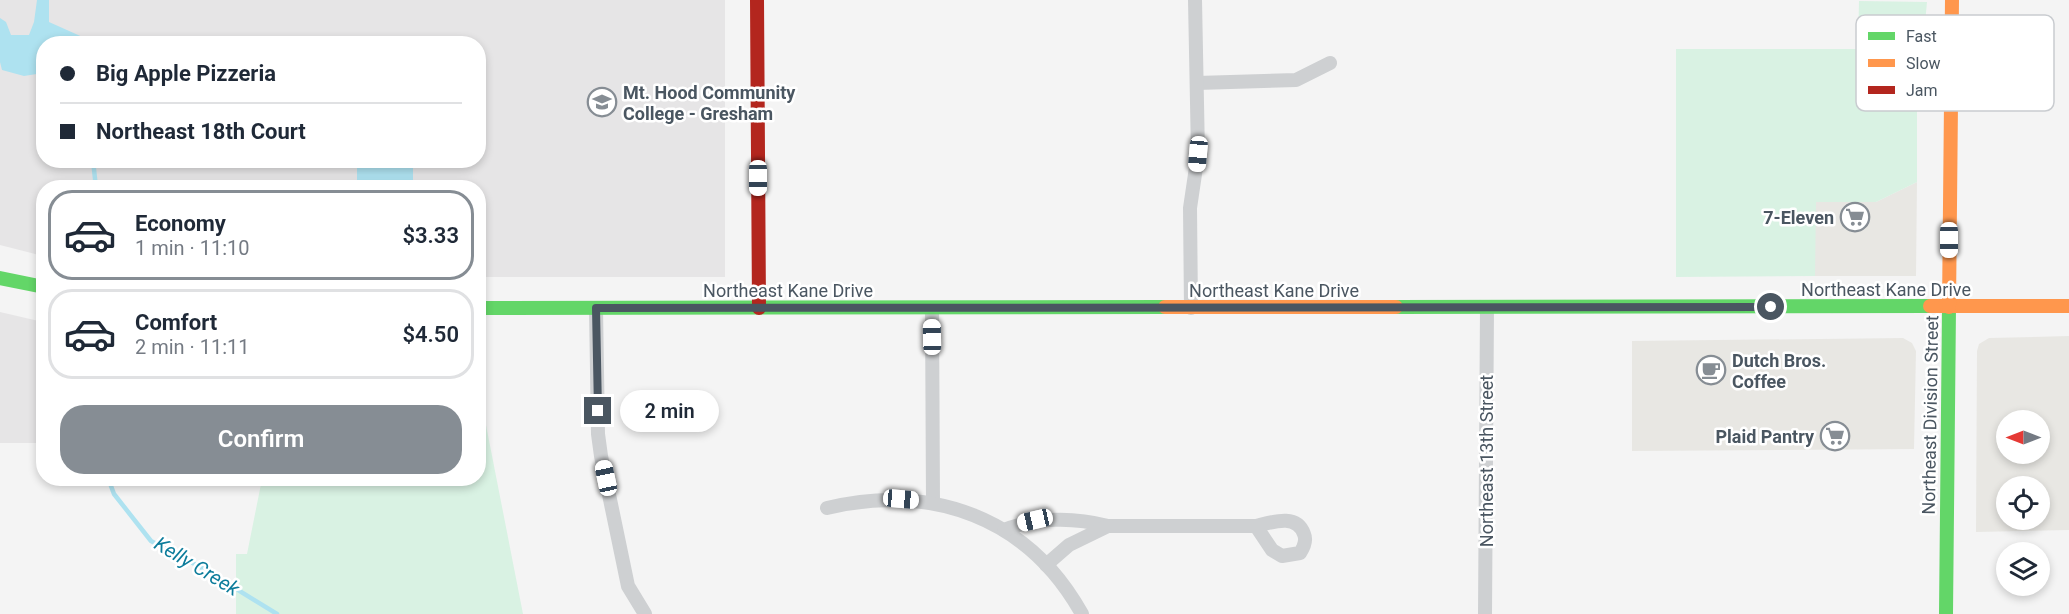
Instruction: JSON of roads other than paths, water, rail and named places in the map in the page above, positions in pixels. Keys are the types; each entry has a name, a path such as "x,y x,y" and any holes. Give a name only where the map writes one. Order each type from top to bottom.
{"main road":[{"path":"757,0 759,308"},
{"name":"Northeast Division Street","path":"1952,0 1952,15"},
{"name":"Northeast Division Street","path":"1946,614 1951,111"},
{"path":"0,278 36,285"},
{"name":"Northeast Kane Drive","path":"486,308 2069,306"}],"street":[{"path":"1191,308 1190,208 1198,154 1195,0"},
{"path":"1197,83 1296,80 1330,63"},
{"name":"Northeast 13th Street","path":"1485,614 1487,307"},
{"path":"596,308 598,434 601,456 628,586 645,614"},
{"path":"932,308 933,502"},
{"path":"827,508 876,500 901,499 933,502 956,508 1004,530 1027,546 1073,598 1082,614"},
{"path":"1004,530 1035,520 1086,520 1107,526 1256,526"},
{"path":"1046,565 1069,545 1107,526"}],"water":[{"path":"37,0 49,0 49,22 80,36 36,36 36,74 24,76 2,70 0,18 6,22 11,35 29,35 34,22"},
{"path":"357,168 413,168 413,180 357,180"}],"waterway":[{"name":"Kelly Creek","path":"94,168 95,180"},
{"name":"Kelly Creek","path":"111,486 114,494 151,541 204,569 277,614"}],"place":[{"name":"Mt. Hood Community College - Gresham","path":"602,102"},
{"name":"7-Eleven","path":"1855,217"},
{"name":"Dutch Bros. Coffee","path":"1711,370"},
{"name":"Plaid Pantry","path":"1835,436"}]}
